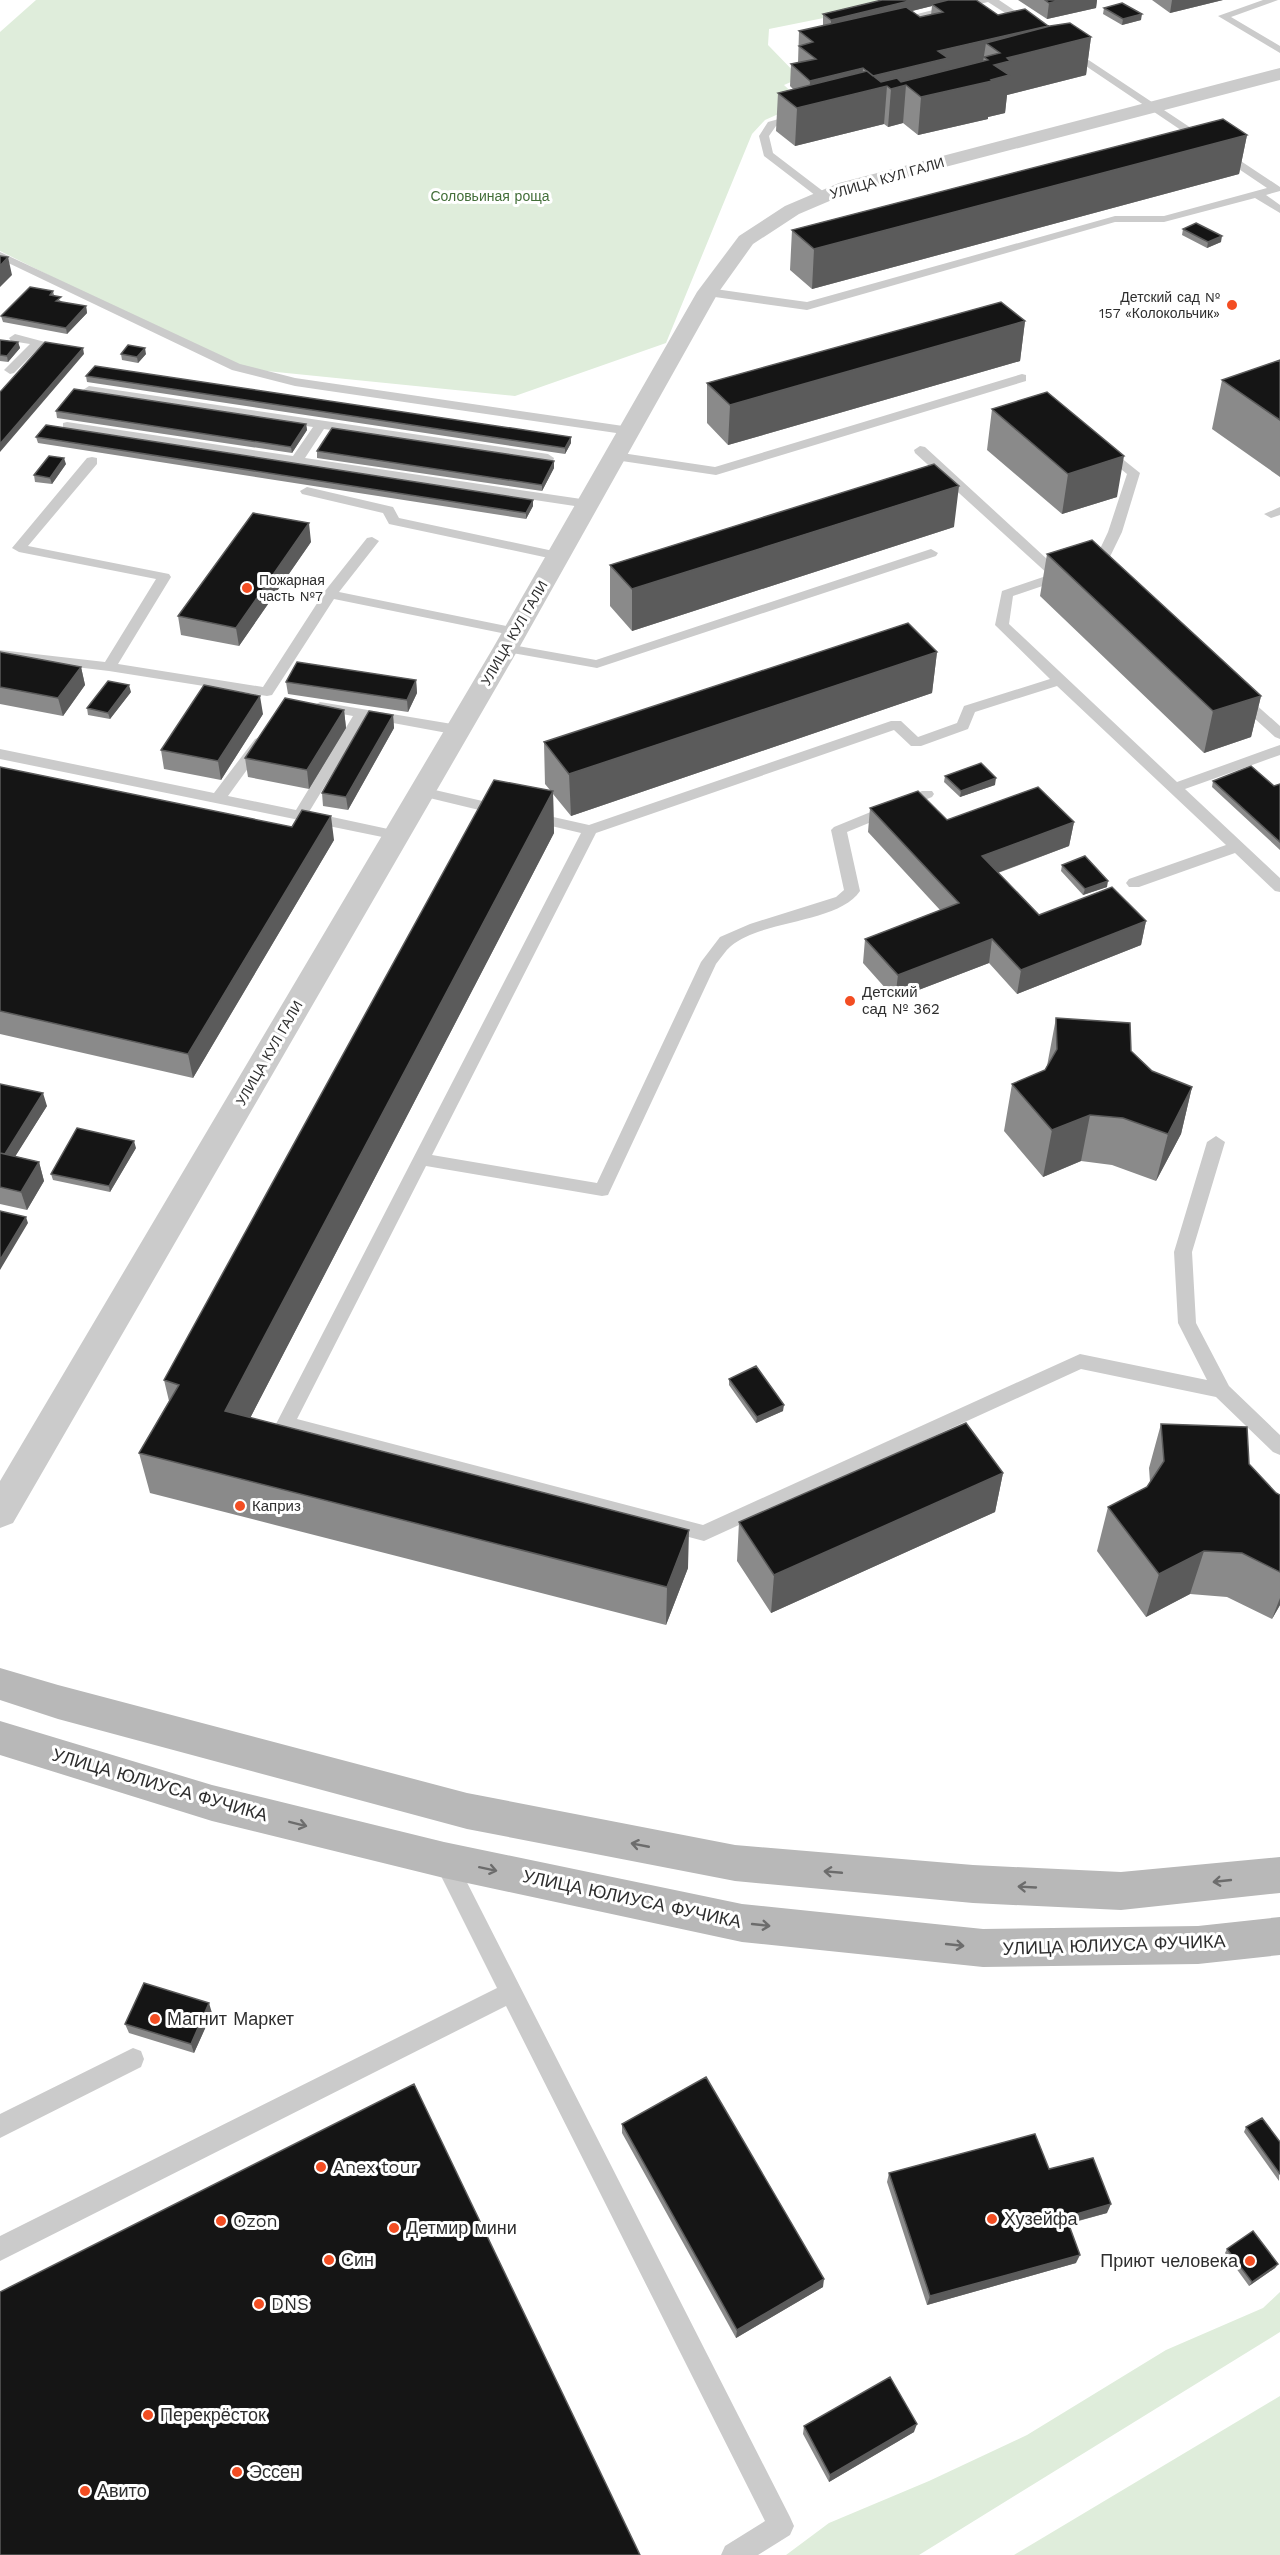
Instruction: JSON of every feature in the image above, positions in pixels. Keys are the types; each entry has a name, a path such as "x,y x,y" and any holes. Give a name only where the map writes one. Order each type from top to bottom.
{"main road":[{"path":"0,1684 58,1702 466,1811 735,1863 974,1884 1121,1891 1280,1875"},
{"name":"УЛИЦА ЮЛИУСА ФУЧИКА","path":"0,1738 212,1803 444,1860 742,1923 983,1948 1198,1945 1280,1936"}],"street":[{"name":"УЛИЦА КУЛ ГАЛИ","path":"0,1512 511,640 708,292 746,240 792,210 846,187 1280,74"}],"lane":[{"path":"883,24 985,0"},
{"path":"992,0 1039,31"},
{"path":"1273,0 1223,16 1280,50"},
{"path":"1061,48 1278,190"},
{"path":"817,111 772,124 764,136 768,154 824,196"},
{"path":"708,292 807,306 1116,219 1164,219 1278,190"},
{"path":"1257,194 1280,210"},
{"path":"0,255 236,367 295,382 630,431"},
{"path":"0,381 5,370 39,342 15,338"},
{"path":"615,456 716,471 1022,378"},
{"path":"89,390 548,458"},
{"path":"297,460 321,424"},
{"path":"67,426 588,504"},
{"path":"1088,570 1115,532 1134,473 1090,437"},
{"path":"920,450 1057,575"},
{"path":"92,461 18,548 164,577 109,667"},
{"path":"306,491 388,510 394,522 558,556"},
{"path":"0,654 109,667 267,692 330,594 372,541"},
{"path":"330,594 597,664 931,553"},
{"path":"1115,584 1088,570 1057,575 1007,594 1002,626 1280,887"},
{"path":"422,792 590,830 897,724 916,743 963,726 969,709 1060,681"},
{"path":"1228,686 1280,734"},
{"path":"310,704 458,730"},
{"path":"300,815 362,713"},
{"path":"219,798 270,727"},
{"path":"1174,788 1280,750"},
{"path":"0,754 397,835"},
{"path":"421,1159 602,1190 709,962 726,942 756,928 842,901 852,891 838,830 927,794"},
{"path":"590,830 285,1424 704,1533 1080,1362 1222,1391"},
{"path":"1134,884 1237,847"},
{"path":"1216,1142 1183,1252 1188,1323 1222,1391 1280,1447"},
{"path":"444,1860 781,2526 734,2555"},
{"path":"0,2249 512,1992"},
{"path":"0,2126 133,2059"}],"green space":[{"name":"Соловьиная роща","path":"36,0 913,0 769,29 768,45 800,78 784,85 803,103 765,120 752,134 666,343 515,396 236,368 0,251 0,32"},
{"path":"1280,2292 1280,2332 919,2555 786,2555 829,2523 929,2481 1027,2435 1166,2350 1263,2308"},
{"path":"1280,2396 1280,2555 1014,2555"}],"building":[{"path":"882,0 913,0 831,20 823,14"},
{"path":"948,0 976,0 998,15 1025,9 1048,26 938,51 948,58 873,76 863,68 810,81 791,64 816,59 799,46 813,42 799,31 906,7 920,17 943,12 932,4"},
{"path":"1045,0 1061,0 1049,3"},
{"path":"1122,3 1142,14 1123,19 1104,8"},
{"path":"1070,23 1091,37 1007,58 1010,61 994,65 1009,75 992,81 921,97 906,85 891,89 887,86 797,108 778,93 867,71 881,82 897,78 901,82 988,60 984,57 1000,53 986,43"},
{"path":"1223,119 1247,135 814,249 792,230"},
{"path":"1196,223 1222,236 1208,242 1183,229"},
{"path":"0,256 8,257 0,266"},
{"path":"30,287 53,291 50,295 61,297 56,301 86,306 66,328 1,316"},
{"path":"1001,302 1025,321 730,405 707,383"},
{"path":"0,340 18,342 7,356 0,355"},
{"path":"45,342 83,348 0,444 0,392"},
{"path":"128,345 145,348 137,357 121,354"},
{"path":"1280,360 1280,420 1222,380"},
{"path":"95,366 571,437 565,448 86,376"},
{"path":"74,389 306,424 291,447 56,411"},
{"path":"1047,392 1124,456 1068,474 992,409"},
{"path":"46,425 533,500 526,513 36,437"},
{"path":"332,428 554,461 542,485 317,451"},
{"path":"49,456 64,458 50,478 34,475"},
{"path":"934,464 959,486 632,589 610,565"},
{"name":"Пожарная часть №7","path":"253,513 309,523 236,628 178,616"},
{"path":"1092,540 1261,696 1213,711 1047,554"},
{"path":"908,623 937,652 569,774 544,742"},
{"path":"0,652 81,667 58,698 0,687"},
{"path":"297,662 416,680 407,700 286,682"},
{"path":"108,681 129,685 108,713 87,708"},
{"path":"204,685 260,696 218,761 161,750"},
{"path":"285,698 344,710 307,770 245,758"},
{"path":"369,711 393,715 346,797 322,793"},
{"path":"981,763 996,778 961,791 945,776"},
{"path":"1251,766 1274,786 1280,784 1280,842 1213,781"},
{"path":"0,767 292,827 302,810 331,816 188,1054 0,1011"},
{"path":"494,780 553,791 225,1411 689,1530 667,1587 139,1453 179,1385 164,1380"},
{"path":"1038,787 1074,822 982,856 1039,915 1112,887 1146,921 1021,970 992,939 898,975 865,939 959,903 870,808 918,791 947,820"},
{"path":"1085,856 1108,881 1085,889 1062,865"},
{"path":"1056,1018 1130,1023 1131,1051 1152,1071 1192,1087 1168,1134 1123,1118 1090,1115 1052,1130 1012,1084 1045,1070 1057,1049"},
{"path":"0,1084 43,1093 5,1154 0,1153"},
{"path":"77,1128 134,1141 109,1186 51,1174"},
{"path":"0,1153 39,1162 21,1192 0,1187"},
{"path":"0,1211 26,1217 0,1260"},
{"path":"756,1366 784,1405 757,1417 729,1379"},
{"path":"966,1423 1003,1473 774,1575 739,1522"},
{"path":"1161,1424 1247,1427 1249,1464 1280,1495 1280,1572 1242,1553 1204,1551 1159,1574 1108,1507 1147,1487 1164,1461"},
{"path":"144,1983 209,2003 191,2044 125,2024"},
{"path":"706,2077 824,2279 737,2330 622,2124"},
{"path":"414,2084 640,2555 0,2555 0,2292"},
{"path":"1262,2118 1280,2142 1280,2174 1246,2127"},
{"name":"Хузейфа","path":"1035,2134 1049,2169 1093,2158 1111,2204 1066,2217 1080,2255 930,2296 889,2173"},
{"name":"Приют человека","path":"1253,2231 1278,2264 1252,2282 1227,2249"},
{"path":"890,2377 917,2424 830,2475 804,2426"}],"place":[{"name":"Детский сад № 157 «Колокольчик»","path":"1232,305"},
{"name":"Пожарная часть №7","path":"247,588"},
{"name":"Детский сад № 362","path":"850,1001"},
{"name":"Каприз","path":"240,1506"},
{"name":"Магнит Маркет","path":"155,2019"},
{"name":"Anex tour","path":"321,2167"},
{"name":"Хузейфа","path":"992,2219"},
{"name":"Ozon","path":"221,2221"},
{"name":"Детмир мини","path":"394,2228"},
{"name":"Син","path":"329,2260"},
{"name":"Приют человека","path":"1250,2261"},
{"name":"DNS","path":"259,2304"},
{"name":"Перекрёсток","path":"148,2415"},
{"name":"Эссен","path":"237,2472"},
{"name":"Авито","path":"85,2491"}]}
